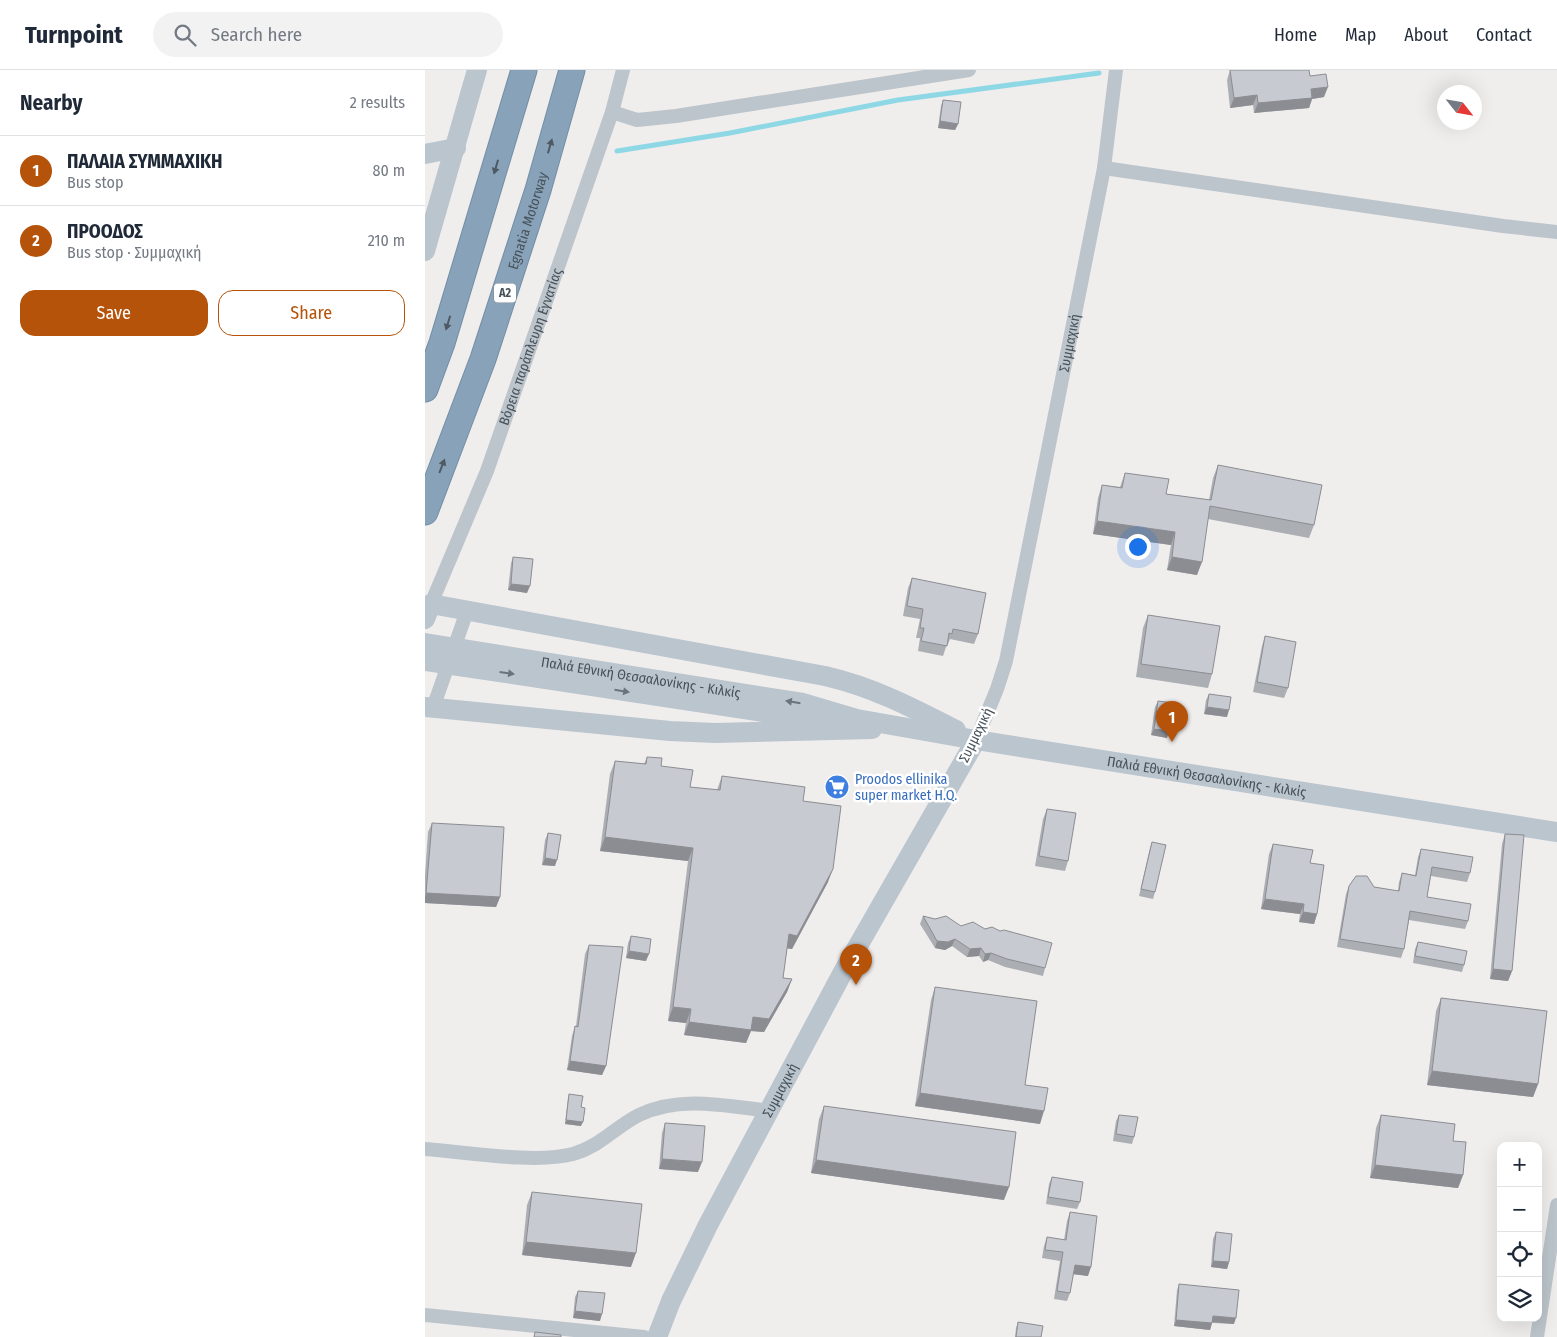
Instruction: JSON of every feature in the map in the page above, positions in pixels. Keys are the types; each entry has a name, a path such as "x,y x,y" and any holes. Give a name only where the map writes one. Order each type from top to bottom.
{"highway":[{"path":"425,389 442,344 524,70"},
{"name":"Egnatia Motorway","path":"425,512 487,349 538,190 572,70"}],"street":[{"path":"425,251 477,70"},
{"name":"Βόρεια παράπλευρη Εγνατίας","path":"428,612 487,470 612,112 623,70"},
{"path":"612,112 637,120 676,116 969,70"},
{"name":"Συμμαχική","path":"657,1337 671,1301 707,1225 843,972 976,740 997,689 1006,661 1104,168 1116,70"},
{"path":"425,154 455,148"},
{"path":"1104,168 1503,226 1557,232"},
{"path":"428,612 467,611 825,676 859,684 887,695 976,740"},
{"path":"467,611 429,708 670,732 715,733 913,729"},
{"name":"Παλιά Εθνική Θεσσαλονίκης - Κιλκίς","path":"425,643 460,658"},
{"name":"Παλιά Εθνική Θεσσαλονίκης - Κιλκίς","path":"425,661 460,658 803,703 857,719 976,740 1557,832"},
{"path":"425,1149 556,1157 592,1148 637,1116 660,1106 679,1103 770,1110"},
{"path":"1537,1337 1557,1205"},
{"path":"425,1315 644,1337"}],"building":[{"path":"1230,70 1309,70 1310,76 1326,74 1328,87 1311,89 1312,98 1258,103 1257,95 1234,98"},
{"path":"943,100 961,102 958,124 940,121"},
{"path":"1218,465 1322,485 1314,525 1210,506 1202,562 1172,557 1175,532 1097,521 1102,485 1122,488 1125,473 1169,479 1166,494 1211,500"},
{"path":"513,557 533,559 530,586 511,584"},
{"path":"912,578 986,593 978,634 953,629 952,634 949,633 947,646 921,641 924,628 920,628 923,609 907,606"},
{"path":"1148,615 1220,626 1212,674 1141,664"},
{"path":"1265,636 1296,642 1288,688 1257,682"},
{"path":"1209,694 1231,697 1229,710 1207,707"},
{"path":"1158,701 1174,703 1169,731 1154,729"},
{"path":"647,757 662,758 661,766 693,770 690,787 720,790 722,776 805,787 803,801 841,806 833,869 797,936 789,934 783,978 792,979 769,1019 753,1017 751,1030 689,1022 691,1009 673,1007 693,848 605,837 615,761 646,764"},
{"path":"1047,809 1076,813 1068,861 1039,856"},
{"path":"432,823 504,827 500,897 426,893"},
{"path":"548,833 561,835 557,860 545,858"},
{"path":"1505,834 1524,835 1512,971 1493,969"},
{"path":"1152,842 1166,845 1155,892 1141,889"},
{"path":"1273,844 1313,850 1310,863 1324,865 1317,914 1303,912 1304,904 1265,899"},
{"path":"1421,849 1473,857 1470,873 1432,867 1427,897 1471,904 1468,921 1410,911 1404,949 1340,939 1349,886 1356,876 1367,876 1374,887 1399,891 1402,873 1416,876"},
{"path":"923,916 935,919 946,916 961,926 973,922 985,929 992,927 1000,931 1004,930 1052,943 1045,968 991,953 985,954 981,948 970,949 955,939 948,942 937,941"},
{"path":"631,936 651,939 649,954 629,951"},
{"path":"1418,942 1467,951 1464,965 1415,956"},
{"path":"589,945 623,947 606,1066 570,1061 575,1026 578,1027"},
{"path":"935,987 1037,1001 1025,1085 1048,1088 1044,1111 920,1093"},
{"path":"1441,998 1547,1011 1538,1084 1432,1071"},
{"path":"569,1094 583,1096 581,1107 585,1108 583,1122 566,1120"},
{"path":"824,1106 1016,1132 1009,1187 816,1160"},
{"path":"1119,1115 1138,1117 1134,1137 1116,1134"},
{"path":"1381,1115 1455,1124 1453,1141 1466,1142 1463,1175 1375,1165"},
{"path":"665,1123 705,1126 702,1162 662,1159"},
{"path":"1052,1177 1083,1182 1080,1202 1048,1197"},
{"path":"532,1192 642,1204 636,1253 526,1242"},
{"path":"1070,1212 1097,1216 1091,1267 1075,1265 1070,1293 1057,1291 1063,1252 1045,1250 1047,1237 1066,1240"},
{"path":"1216,1232 1232,1234 1229,1262 1213,1261"},
{"path":"1179,1284 1239,1290 1236,1318 1213,1316 1212,1323 1176,1320"},
{"path":"578,1291 605,1293 602,1314 575,1311"},
{"path":"1018,1322 1043,1326 1041,1337 1016,1337"},
{"path":"535,1332 561,1335 561,1337 534,1337"}],"waterway":[{"path":"617,151 730,133 898,100 1099,73"}],"place":[{"name":"ΠΑΛΑΙΑ ΣΥΜΜΑΧΙΚΗ","path":"1172,742"},
{"name":"Proodos ellinika super market H.Q.","path":"837,787"},
{"name":"ΠΡΟΟΔΟΣ","path":"856,985"}]}
